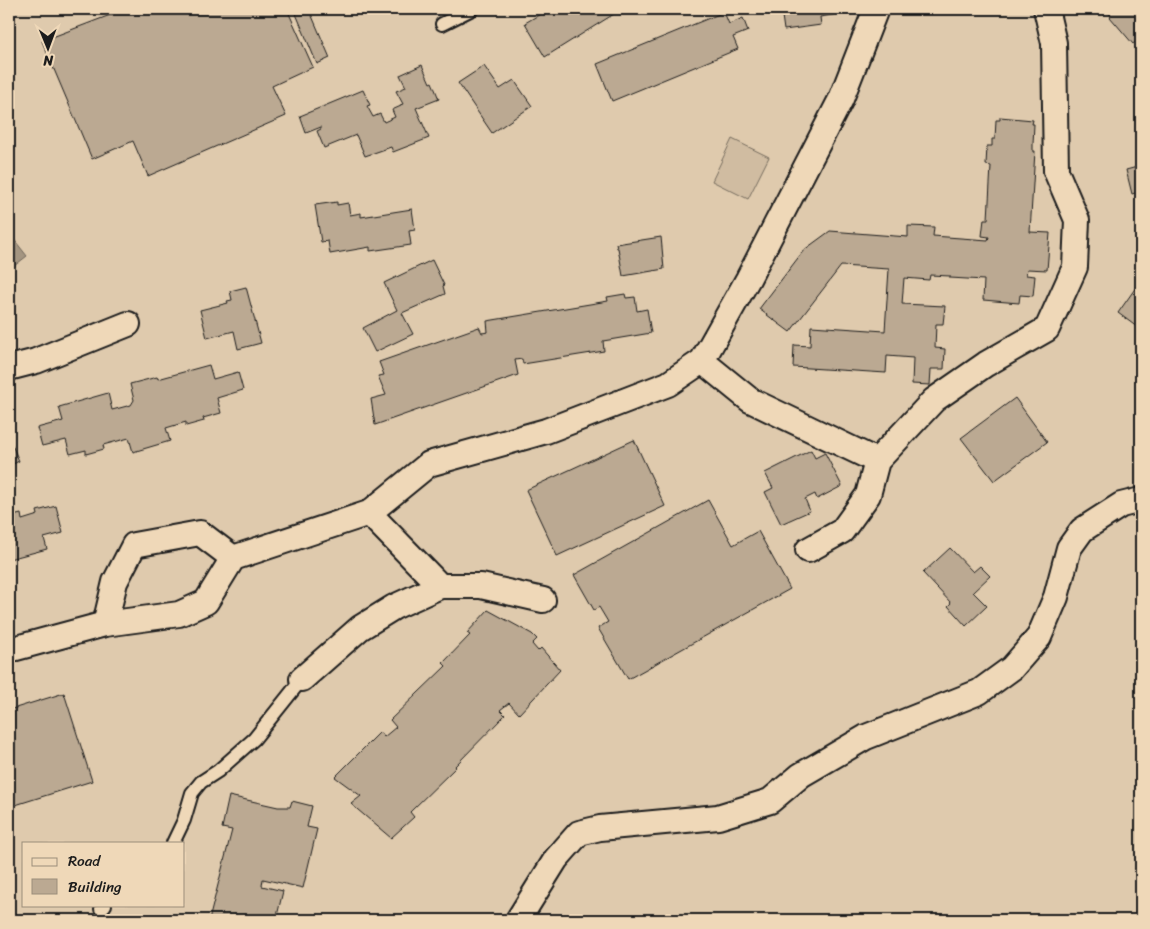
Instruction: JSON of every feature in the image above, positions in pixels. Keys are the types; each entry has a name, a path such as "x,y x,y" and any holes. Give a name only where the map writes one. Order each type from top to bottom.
{"street":[{"path":"9,650 105,624 179,614 206,602 233,558 369,513 429,464 546,431 668,384 702,361 748,279 841,99 876,9"},
{"path":"808,550 842,531 868,494 877,461 934,400 986,364 1047,329 1075,267 1077,220 1056,171 1054,44 1046,9"},
{"path":"9,368 36,361 128,324"},
{"path":"702,361 750,400 877,461"},
{"path":"518,920 556,859 579,833 600,828 718,817 770,801 801,775 866,737 979,692 1012,668 1038,636 1056,596 1069,548 1082,530 1121,505 1141,500"},
{"path":"369,513 440,586"},
{"path":"105,624 116,582 134,545 200,532 233,558"},
{"path":"302,679 360,628 394,606 440,586 481,586 543,600"}],"lane":[{"path":"442,24 472,9"},
{"path":"174,842 184,820 192,793 196,787 218,771 254,739 302,679"}],"shaded area":[{"path":"9,9 1141,9 1141,920 9,920"},
{"path":"732,139 769,157 748,199 712,181"},
{"path":"9,233 27,256 9,270"}],"building":[{"path":"126,9 198,9 200,13 210,9 287,9 313,67 272,86 286,116 148,176 133,141 92,159 42,41"},
{"path":"294,9 309,9 330,58 317,64"},
{"path":"549,9 622,9 545,57 525,23"},
{"path":"781,9 843,9 844,13 820,17 821,25 784,30"},
{"path":"1106,9 1141,9 1141,44 1138,40 1133,44 1110,17"},
{"path":"724,12 729,24 743,18 748,31 733,37 738,49 612,101 597,64"},
{"path":"422,65 439,99 416,108 429,138 393,152 391,147 365,156 356,135 324,148 317,131 321,127 306,133 300,116 363,90 370,105 367,106 373,117 380,114 384,122 395,117 392,110 403,104 396,91 406,87 400,75"},
{"path":"484,66 500,89 514,80 532,106 492,133 458,83"},
{"path":"1000,117 1033,120 1032,124 1034,124 1033,151 1035,151 1030,232 1050,233 1047,270 1027,269 1026,275 1035,276 1033,296 1020,295 1019,303 983,300 984,280 930,275 929,280 904,278 902,304 945,306 943,324 936,324 935,348 945,349 944,369 931,369 930,385 912,384 913,358 887,356 886,373 793,367 794,345 810,346 811,326 885,331 889,269 841,266 790,332 759,309 804,250 830,231 908,237 908,226 934,227 933,236 988,240 989,237 982,236 984,219 988,219 991,166 986,165 987,146 992,146 992,139 995,139 996,120 1000,120"},
{"path":"1141,166 1141,191 1132,194 1126,170"},
{"path":"337,202 337,205 348,203 350,215 361,213 361,217 412,209 415,230 409,231 411,245 370,251 370,247 330,254 328,241 321,242 315,205"},
{"path":"661,237 664,269 623,276 616,244"},
{"path":"432,260 444,285 445,294 402,313 413,334 375,352 363,328 397,310 384,283"},
{"path":"1141,280 1141,330 1118,313"},
{"path":"246,287 261,343 238,349 234,331 207,338 200,310 228,303 227,301 232,300 230,291"},
{"path":"625,294 626,298 635,297 637,311 647,309 651,333 603,341 604,351 523,364 522,359 515,360 518,375 375,425 371,399 386,395 378,376 384,375 379,362 479,327 482,333 488,332 487,321 608,301 607,297"},
{"path":"209,365 213,379 238,372 243,390 217,398 221,413 203,418 204,421 186,426 186,422 166,428 170,441 133,452 129,438 103,445 104,449 86,454 86,450 70,454 66,440 42,446 37,428 63,421 59,407 108,393 112,410 131,405 134,400 130,384 157,377 158,379"},
{"path":"1015,398 1047,442 994,481 961,438"},
{"path":"9,438 19,461 9,466"},
{"path":"634,440 665,506 557,556 526,490"},
{"path":"811,450 815,458 825,453 842,486 817,499 815,494 805,499 810,511 781,524 765,492 773,488 765,473"},
{"path":"708,500 733,545 758,531 790,589 628,679 598,628 608,622 599,607 594,610 574,575"},
{"path":"56,506 63,533 44,538 47,549 9,559 9,524 11,524 9,517 21,514 22,520 38,515 37,511"},
{"path":"950,548 973,572 980,566 990,576 973,592 987,606 966,626 948,606 951,603 923,573"},
{"path":"488,610 532,634 537,639 532,644 538,651 541,648 560,670 519,714 509,703 500,710 505,715 410,812 414,817 391,838 351,804 361,796 335,777 380,732 384,737 396,727 390,720 446,666 443,663 470,635 467,633"},
{"path":"64,693 92,781 9,807 9,710"},
{"path":"229,796 278,807 290,807 292,801 312,806 307,827 317,829 303,888 263,879 262,886 283,891 276,920 252,918 251,920 209,920 232,830 222,828"}]}
